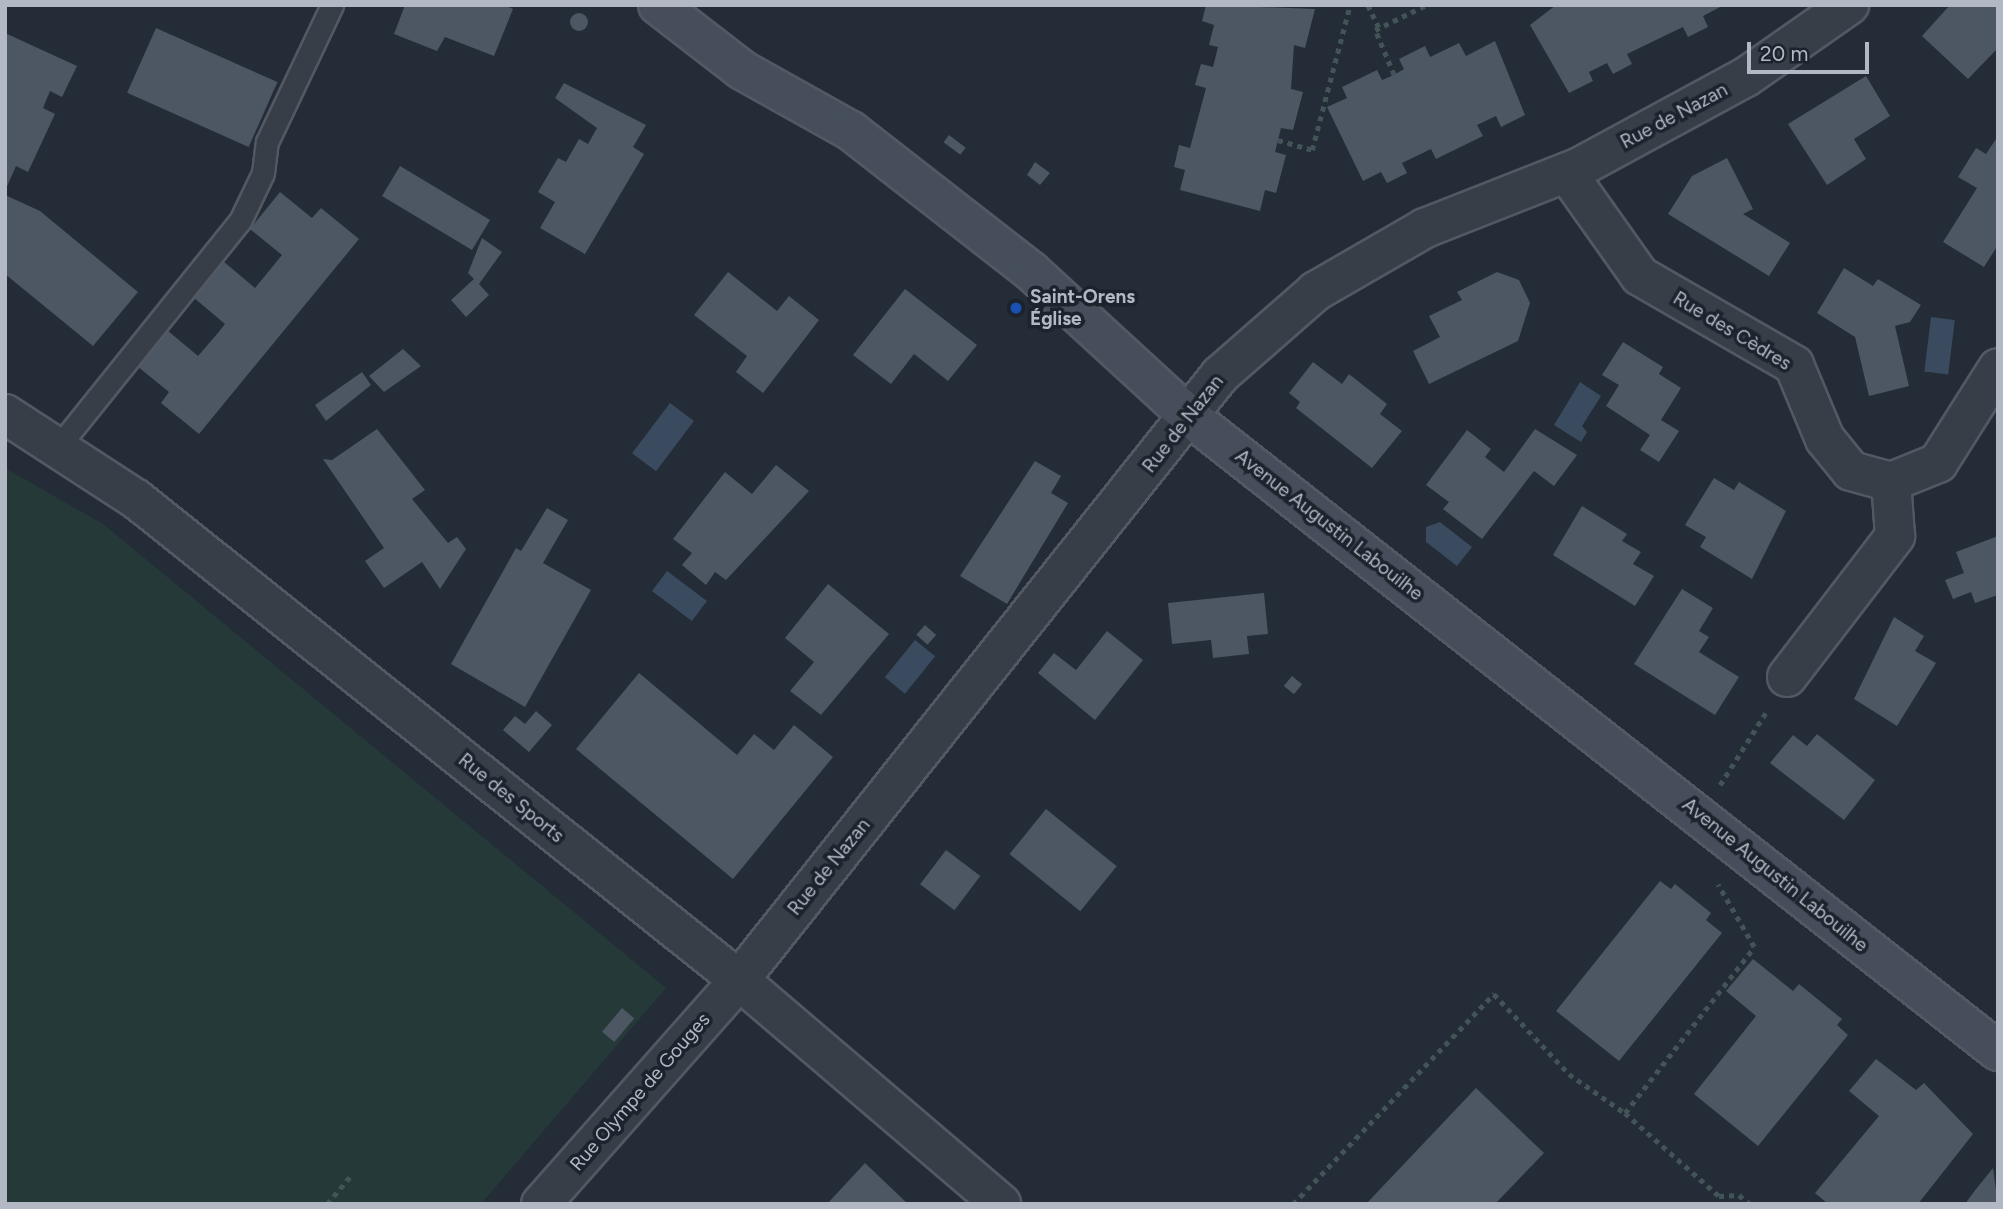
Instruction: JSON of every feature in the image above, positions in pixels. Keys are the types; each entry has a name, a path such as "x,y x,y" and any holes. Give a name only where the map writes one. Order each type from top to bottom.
{"street":[{"name":"Avenue Augustin Labouilhe","path":"658,5 742,70 863,140 1062,295 1190,417 1998,1051"},
{"name":"Rue de Nazan","path":"738,980 1190,417 1220,375 1317,291 1425,228 1567,173 1746,77 1849,5"},
{"name":"Rue des Cèdres","path":"1567,173 1640,276 1794,365 1825,439 1851,471 1891,482"},
{"path":"1787,677 1895,536 1891,482 1938,463 1998,368"},
{"name":"Rue des Sports","path":"5,414 136,499 738,980 1001,1204"},
{"name":"Rue Olympe de Gouges","path":"541,1204 738,980"}],"lane":[{"path":"58,447 240,221 263,173 267,142 332,5"}],"path":[{"path":"1368,5 1394,75"},
{"path":"1378,28 1426,5"},
{"path":"1278,140 1312,150 1348,6"},
{"path":"1738,759 1787,677"},
{"path":"1625,1113 1754,947 1712,874 1728,838"},
{"path":"1293,1204 1494,994 1569,1074 1625,1113 1719,1196 1739,1195 1751,1204"},
{"path":"327,1204 351,1175"}],"shaded area":[{"path":"5,468 103,524 666,988 481,1204 5,1204"}],"water":[{"path":"1931,317 1955,320 1948,375 1924,372"},
{"path":"1580,382 1601,396 1582,426 1587,432 1581,442 1554,425"},
{"path":"670,403 694,421 656,471 632,453"},
{"path":"1440,522 1472,547 1457,566 1426,542 1426,527"},
{"path":"667,571 707,601 692,621 652,591"},
{"path":"915,640 935,656 905,694 885,677"}],"building":[{"path":"405,5 504,5 513,9 494,56 445,37 437,51 394,34"},
{"path":"1206,5 1315,9 1305,48 1294,45 1291,89 1303,92 1293,130 1281,128 1275,152 1286,155 1276,193 1265,190 1260,211 1180,190 1185,170 1174,167 1179,145 1190,148 1206,88 1195,85 1201,64 1213,67 1218,47 1209,45 1214,25 1202,21"},
{"path":"1556,5 1724,5 1703,16 1708,27 1688,37 1683,27 1627,54 1632,64 1613,74 1607,63 1589,72 1593,81 1569,93 1530,25"},
{"path":"1950,5 1998,5 1998,48 1968,79 1922,36"},
{"path":"579,13 585,16 588,22 585,28 579,31 573,28 570,22 573,16"},
{"path":"156,28 278,82 249,147 127,93"},
{"path":"5,33 77,66 62,97 50,91 43,108 55,114 28,172 16,166 5,191"},
{"path":"1495,41 1525,115 1501,127 1496,116 1477,125 1483,136 1436,159 1431,149 1402,163 1407,173 1387,183 1381,172 1363,181 1327,107 1347,98 1342,87 1377,70 1382,80 1394,75 1404,69 1399,59 1425,46 1430,57 1459,43 1466,56"},
{"path":"1866,76 1890,116 1854,139 1866,159 1827,185 1788,124"},
{"path":"564,83 646,125 633,147 644,154 585,254 540,228 555,202 538,192 558,158 566,162 579,139 588,144 597,128 555,98"},
{"path":"949,135 966,148 960,155 944,142"},
{"path":"1998,136 1998,245 1984,267 1943,242 1977,188 1958,177 1976,148 1986,154"},
{"path":"1727,158 1753,209 1743,214 1790,243 1769,276 1668,214 1692,176"},
{"path":"1035,162 1050,173 1040,185 1027,175"},
{"path":"400,166 490,220 472,250 382,196"},
{"path":"280,192 312,218 321,208 359,239 199,434 161,403 169,392 137,366 167,330 198,356 217,334 225,324 193,297 223,261 255,288 282,255 250,229"},
{"path":"5,195 40,211 138,292 93,346 5,274"},
{"path":"482,238 502,252 479,284 489,295 466,317 451,300 474,279 468,273"},
{"path":"1844,268 1873,286 1878,279 1921,305 1910,322 1895,326 1909,386 1869,396 1855,337 1817,313"},
{"path":"728,272 777,311 789,296 819,320 763,393 736,372 747,356 694,315"},
{"path":"1497,272 1519,280 1530,303 1518,341 1429,384 1413,351 1440,337 1429,316 1462,300 1457,292"},
{"path":"905,289 977,345 948,381 914,354 891,384 853,355"},
{"path":"1623,342 1663,367 1659,374 1681,388 1661,420 1679,431 1659,462 1640,450 1650,435 1606,406 1619,385 1602,375"},
{"path":"403,349 421,366 384,392 369,376"},
{"path":"1313,362 1342,384 1349,374 1387,404 1380,414 1402,431 1372,468 1296,408 1300,402 1289,393"},
{"path":"362,372 371,385 326,421 315,405"},
{"path":"377,429 425,490 412,499 448,543 457,537 466,549 440,589 422,562 384,588 365,561 384,548 323,459 332,460"},
{"path":"1535,429 1577,455 1554,486 1534,471 1482,539 1443,509 1449,502 1426,485 1467,430 1491,449 1485,457 1504,472"},
{"path":"1035,461 1061,476 1051,493 1068,503 1007,604 960,576"},
{"path":"776,465 809,491 726,580 715,572 706,585 682,565 692,553 673,539 725,472 752,494"},
{"path":"1714,478 1734,490 1739,482 1786,511 1752,579 1700,547 1706,537 1685,525"},
{"path":"1582,506 1627,534 1622,541 1641,552 1633,564 1654,576 1635,606 1553,555"},
{"path":"547,508 568,520 543,563 591,590 525,707 451,664 516,548 521,551"},
{"path":"1998,536 1998,595 1975,603 1971,592 1953,599 1945,580 1964,573 1956,552"},
{"path":"828,584 889,634 821,715 790,691 814,662 785,638"},
{"path":"1682,589 1713,608 1699,631 1709,637 1699,652 1739,677 1715,715 1634,664"},
{"path":"1264,593 1268,634 1247,636 1249,654 1213,658 1211,640 1172,644 1168,603"},
{"path":"1894,617 1924,636 1915,651 1936,663 1897,726 1854,699"},
{"path":"925,625 936,635 927,645 916,635"},
{"path":"1107,631 1143,660 1095,720 1038,673 1054,653 1076,670"},
{"path":"639,673 737,755 754,734 774,750 794,725 833,757 733,879 576,749"},
{"path":"1292,676 1302,684 1294,694 1284,686"},
{"path":"536,711 552,725 529,752 503,730 515,716 525,724"},
{"path":"1817,734 1875,780 1844,820 1770,763 1793,735 1807,746"},
{"path":"1046,809 1117,866 1080,911 1009,854"},
{"path":"946,850 980,876 954,910 920,884"},
{"path":"1660,881 1671,889 1675,884 1711,913 1706,920 1722,933 1619,1061 1556,1011"},
{"path":"1753,959 1793,991 1799,984 1842,1019 1837,1025 1848,1035 1758,1146 1694,1094 1756,1016 1726,991"},
{"path":"622,1008 634,1018 614,1042 602,1032"},
{"path":"1876,1059 1916,1090 1924,1083 1973,1134 1918,1204 1828,1204 1815,1193 1879,1116 1849,1091"},
{"path":"1476,1088 1544,1153 1495,1204 1366,1204"},
{"path":"865,1163 908,1204 827,1204"},
{"path":"1993,1168 1998,1204 1965,1204 1976,1189"}],"place":[{"name":"Saint-Orens Église","path":"1016,308"}]}
